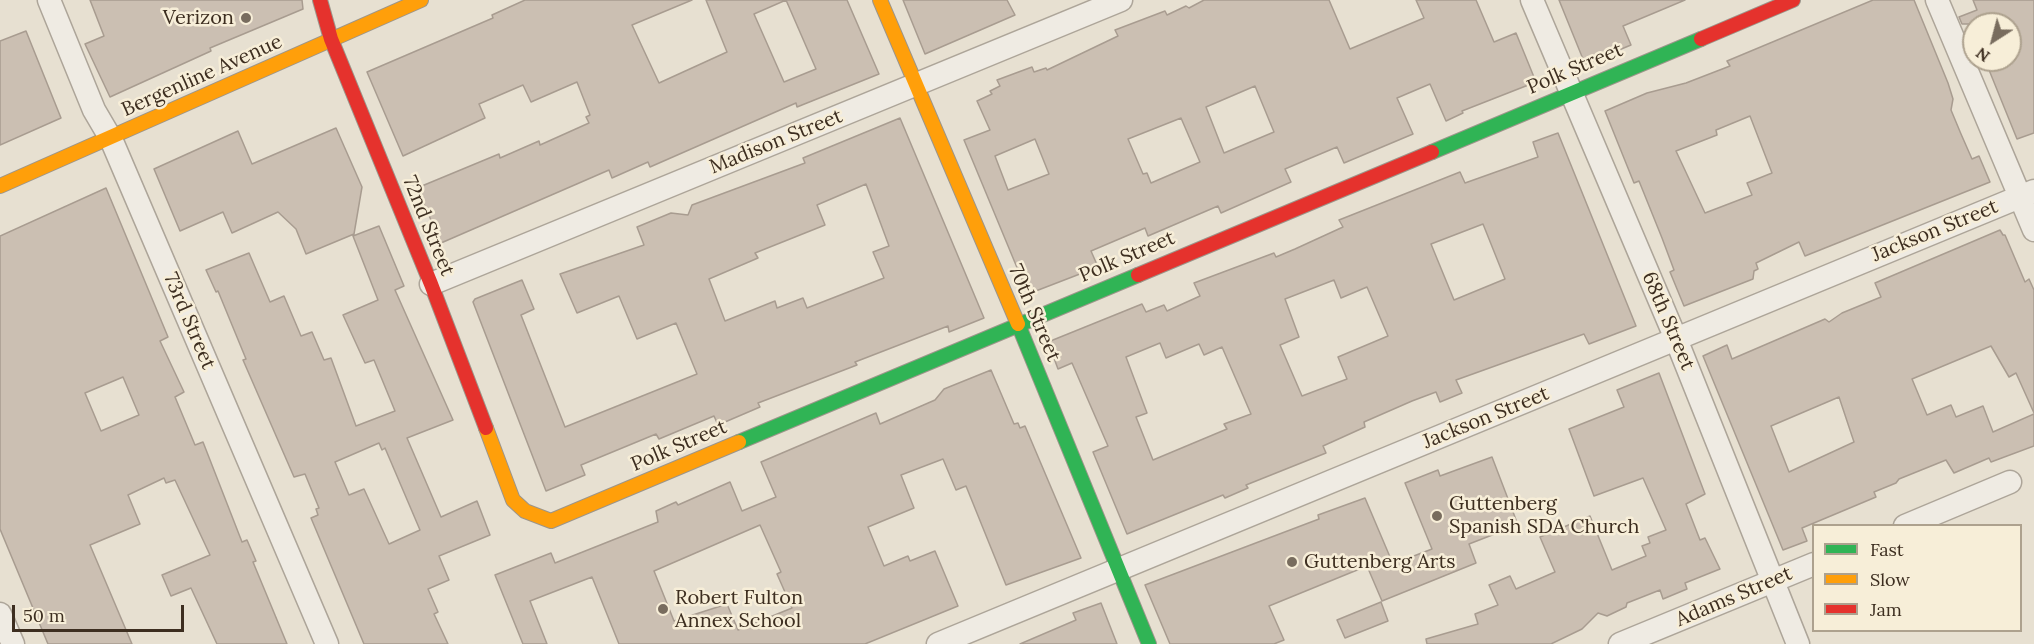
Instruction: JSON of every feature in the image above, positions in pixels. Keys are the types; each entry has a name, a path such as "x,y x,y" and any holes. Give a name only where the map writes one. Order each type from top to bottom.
{"street":[{"name":"73rd Street","path":"49,0 94,110 111,139 327,644"},
{"name":"72nd Street","path":"320,0 331,39 431,284 501,466"},
{"name":"Bergenline Avenue","path":"0,186 111,139 421,0"},
{"name":"70th Street","path":"880,0 1018,324 1149,644"},
{"name":"Madison Street","path":"431,284 1121,0"},
{"name":"68th Street","path":"1532,0 1676,339 1798,644"},
{"name":"Polk Street","path":"501,466 513,500 525,511 551,521 1793,0"},
{"path":"1937,0 2027,194 2034,230"},
{"name":"Jackson Street","path":"938,644 1676,339 1880,252 2027,194"},
{"path":"1907,524 2010,482"},
{"name":"Adams Street","path":"1620,644 1812,565"},
{"path":"0,614 13,644"}],"building":[{"path":"90,0 302,0 303,9 210,48 211,51 110,97 85,44 104,36"},
{"path":"525,0 692,0 632,25 659,83 727,52 706,0 786,0 847,0 879,74 797,107 796,103 650,167 648,162 612,178 609,170 441,243 417,188 499,154 500,158 539,141 540,145 589,123 586,117 590,115 577,82 531,102 523,85 479,104 485,118 403,156 367,72 493,18 492,15","holes":["786,0 816,69 784,82 754,14"]},
{"path":"903,0 1007,0 1015,15 925,54"},
{"path":"1204,0 1329,0 1350,49 1424,18 1416,0 1476,0 1494,42 1516,33 1536,82 1462,111 1463,113 1446,121 1430,84 1397,98 1413,134 1344,163 1337,147 1285,169 1291,182 1221,213 1218,206 1148,236 1145,228 1091,251 1098,267 1028,294 964,140 990,130 977,101 992,94 990,91 1000,86 997,80 1032,67 1034,72 1046,68 1047,70 1118,36 1115,30 1165,11 1167,15 1186,6 1189,8","holes":["1255,86 1274,132 1224,153 1206,107","1181,118 1200,162 1151,183 1147,173 1143,174 1128,139","1035,139 1049,174 1008,190 995,156"]},
{"path":"1559,0 1685,0 1623,26 1631,45 1585,64"},
{"path":"1873,0 1914,0 1948,83 1953,99 1951,110 1961,134 1972,159 1979,156 1990,182 1805,256 1799,242 1756,263 1758,269 1754,271 1753,279 1684,306 1670,272 1674,270 1639,181 1634,183 1605,111 1647,93 1686,83 1730,66 1727,61","holes":["1750,116 1772,173 1747,183 1752,195 1705,213 1676,151 1717,135 1716,130"]},
{"path":"1973,0 2034,0 2034,133 2017,139 1990,72 2022,72 2022,12 1972,12 1977,10"},
{"path":"26,31 61,118 0,145 0,41"},
{"path":"900,118 984,318 949,332 948,326 855,362 857,365 758,403 760,407 718,425 714,416 659,439 656,434 581,465 585,475 546,491 473,302 475,299 522,280 534,309 521,315 565,427 697,374 676,323 637,339 619,296 577,313 560,274 644,245 637,227 671,213 688,215 692,205 805,163 803,158","holes":["866,184 889,246 873,252 884,278 807,308 803,298 777,308 775,301 725,321 709,279 758,258 755,253 825,225 817,205"]},
{"path":"336,128 362,187 354,234 306,254 296,229 278,212 232,233 223,212 180,231 154,169 238,131 252,164"},
{"path":"1558,133 1636,326 1589,344 1584,334 1456,380 1462,393 1440,402 1436,392 1412,401 1364,422 1365,427 1323,446 1326,453 1246,485 1248,488 1225,498 1223,495 1127,534 1093,452 1108,446 1072,363 1058,369 1048,342 1142,304 1146,312 1164,305 1167,311 1200,296 1194,283 1274,253 1276,257 1295,249 1343,227 1339,220 1460,172 1465,183 1538,157 1533,142","holes":["1483,224 1505,279 1454,300 1431,244","1334,280 1341,298 1367,287 1388,336 1338,357 1347,379 1302,396 1280,345 1299,337 1285,299","1160,343 1166,358 1199,344 1204,355 1222,347 1251,414 1224,424 1227,429 1153,460 1136,417 1147,413 1126,357"]},
{"path":"106,188 168,337 160,341 184,392 175,397 195,445 203,442 242,542 247,540 256,561 253,562 287,644 217,644 191,588 171,596 162,575 210,555 175,480 166,483 164,478 128,495 140,524 90,545 132,644 48,644 0,529 0,236","holes":["123,377 139,415 101,431 85,393"]},
{"path":"379,226 404,286 395,290 453,420 407,438 441,517 477,501 490,535 439,556 449,580 428,589 438,612 434,614 448,644 364,644 311,518 318,515 316,509 319,508 305,474 294,477 243,360 246,359 218,291 216,292 206,270 249,253 270,302 284,296 301,336 312,332 324,360 331,358 356,426 395,411 374,360 365,363 343,315 378,300 353,236","holes":["379,443 382,450 385,448 420,530 389,544 364,489 349,495 335,462"]},
{"path":"2000,230 2005,235 2025,282 2029,279 2034,290 2034,413 2016,373 2009,377 1991,346 1912,379 1927,415 1951,405 1956,417 1983,406 1993,432 2034,414 2034,446 1991,462 1989,458 1954,473 1946,460 1899,479 1896,483 1874,492 1876,497 1802,528 1807,541 1783,550 1703,356 1727,345 1732,359 1825,319 1829,322 1842,313 1881,297 1875,283","holes":["1839,397 1854,442 1789,472 1771,426"]},
{"path":"991,370 1014,424 1018,423 1020,428 1025,426 1081,558 1006,585 966,486 956,490 943,459 901,475 914,508 868,527 884,566 908,556 910,561 935,551 958,606 865,644 619,644 592,577 530,601 547,644 523,644 495,575 551,553 555,563 658,522 656,511 676,502 678,505 730,482 742,511 776,497 761,462 876,413 880,424 935,400 944,389","holes":["760,525 781,572 777,574 792,608 738,630 727,604 674,621 654,571"]},
{"path":"1659,373 1705,494 1686,504 1700,540 1705,538 1720,569 1685,583 1687,589 1663,599 1660,590 1627,603 1626,607 1607,616 1598,613 1582,629 1551,644 1427,644 1426,639 1478,624 1475,614 1498,605 1489,585 1510,576 1516,589 1555,572 1540,537 1590,516 1612,570 1646,556 1642,546 1650,543 1648,537 1666,530 1643,478 1594,496 1569,429 1624,407 1617,390"},
{"path":"1492,457 1518,525 1469,544 1476,563 1382,601 1367,566 1269,606 1284,640 1274,644 1170,644 1145,585 1319,519 1318,515 1365,498 1393,564 1432,549 1405,483 1438,470 1440,476"},
{"path":"1381,602 1388,621 1345,638 1337,620"},
{"path":"1101,603 1117,644 1020,644 1076,620 1073,613"}],"traffic: fast":[{"path":"1432,152 1701,39"},
{"path":"739,442 1138,275"},
{"path":"1018,324 1149,644"}],"traffic: slow":[{"path":"0,186 421,0"},
{"path":"880,0 1018,324"},
{"path":"486,428 513,500 525,511 551,521 739,442"}],"traffic: jam":[{"path":"320,0 331,39 431,284 486,428"},
{"path":"1701,39 1793,0"},
{"path":"1138,275 1432,152"}],"place":[{"name":"Verizon","path":"246,18"},
{"name":"Guttenberg Spanish SDA Church","path":"1437,516"},
{"name":"Guttenberg Arts","path":"1292,562"},
{"name":"Robert Fulton Annex School","path":"663,609"}]}
